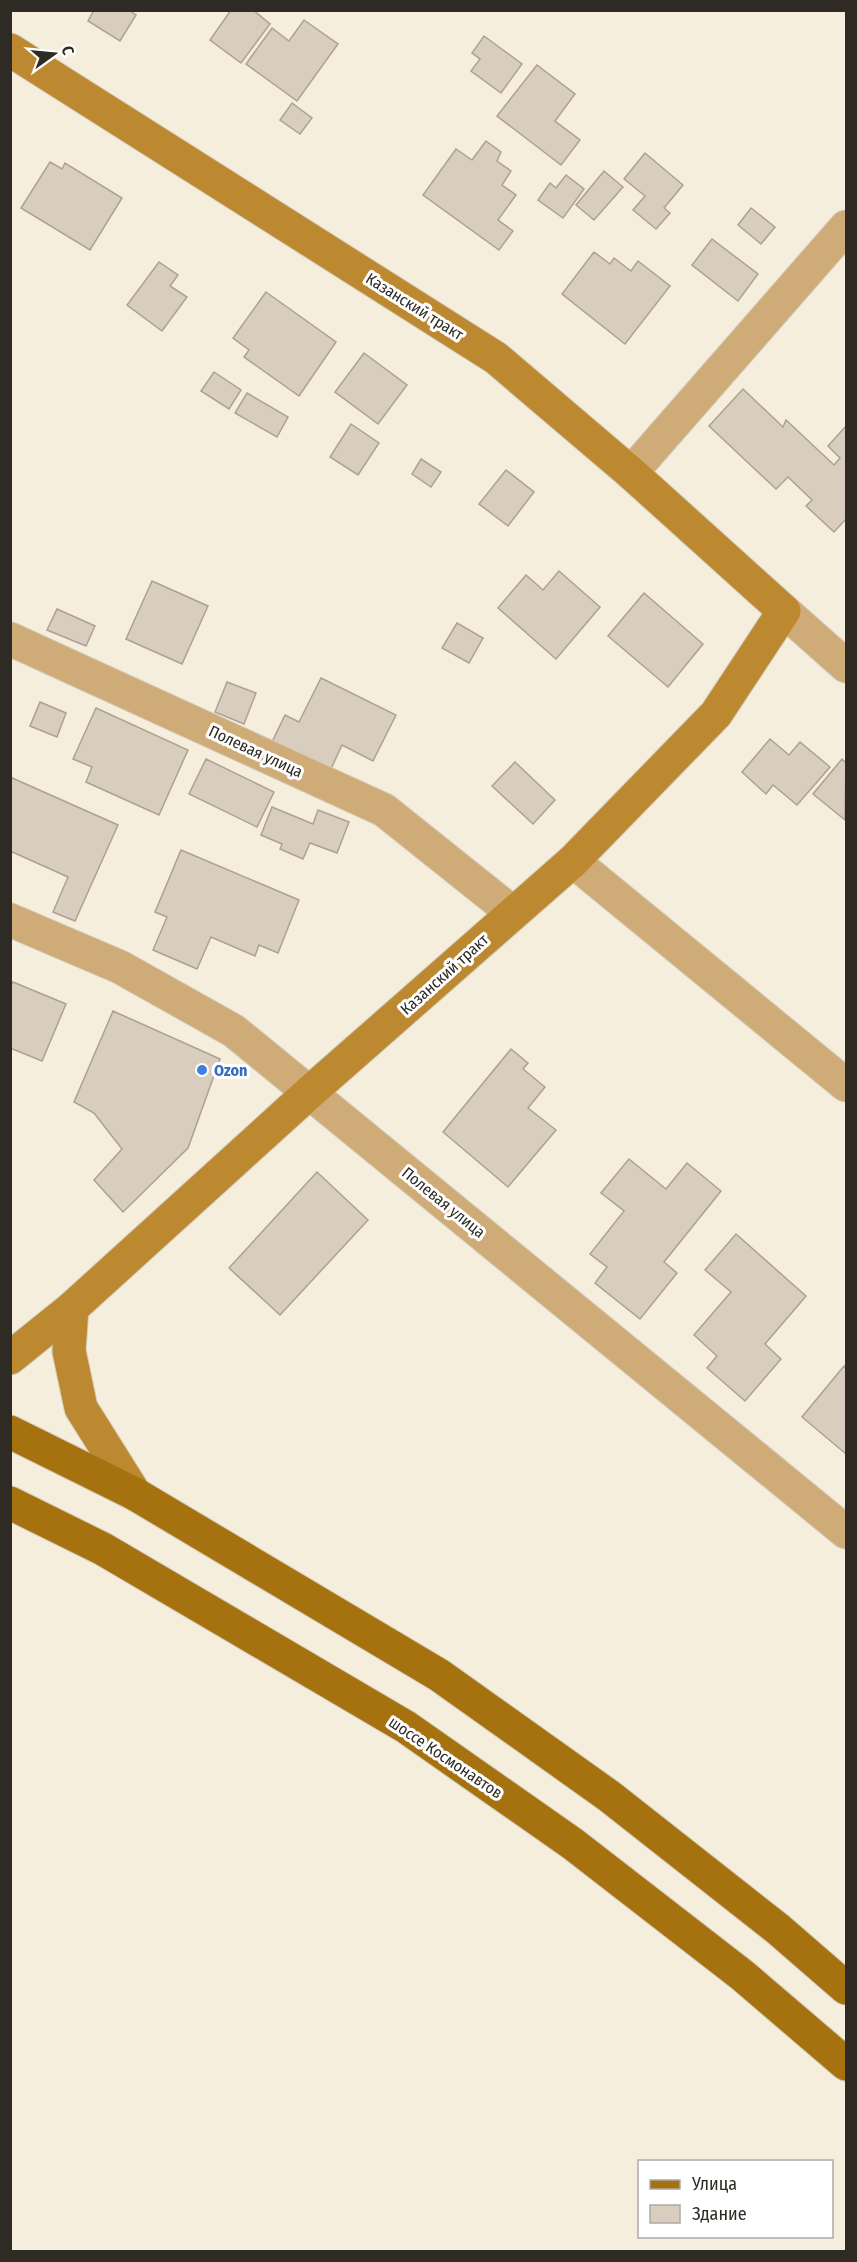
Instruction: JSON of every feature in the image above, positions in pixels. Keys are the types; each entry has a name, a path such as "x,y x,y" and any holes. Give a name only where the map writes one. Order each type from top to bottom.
{"main road":[{"path":"10,1432 135,1494 439,1675 609,1796 778,1929 846,1988"},
{"name":"шоссе Космонавтов","path":"10,1503 103,1549 406,1727 573,1844 742,1975 846,2064"}],"street":[{"name":"Казанский тракт","path":"10,50 496,358 631,473 846,666"},
{"path":"631,473 846,228"},
{"name":"Казанский тракт","path":"10,1358 72,1308 310,1092 573,861 716,714 784,610"},
{"name":"Полевая улица","path":"10,639 384,810 513,913"},
{"path":"573,861 846,1085"},
{"name":"Полевая улица","path":"10,920 120,967 234,1031 846,1532"},
{"path":"72,1308 69,1351 81,1408 135,1494"}],"building":[{"path":"94,10 129,10 136,15 120,41 88,21"},
{"path":"231,10 253,10 270,24 241,63 210,40"},
{"path":"304,20 338,44 297,101 246,64 272,28 289,41"},
{"path":"484,36 522,64 501,93 471,71 480,59 472,53"},
{"path":"537,65 575,94 555,121 580,140 561,165 497,116"},
{"path":"292,103 312,118 300,134 280,120"},
{"path":"486,141 501,152 497,161 511,171 502,185 516,195 498,220 513,231 499,250 423,195 456,149 472,160"},
{"path":"645,153 683,185 664,208 670,213 656,229 633,210 645,196 624,179"},
{"path":"50,162 62,169 65,163 122,198 90,250 21,208"},
{"path":"604,171 623,187 594,220 576,205"},
{"path":"566,175 584,189 563,218 538,200 550,183 556,188"},
{"path":"751,208 775,227 761,244 738,225"},
{"path":"712,239 758,274 738,301 692,265"},
{"path":"594,252 610,264 614,258 631,271 638,261 670,286 625,344 562,294"},
{"path":"159,262 178,275 170,286 187,297 162,331 127,305"},
{"path":"266,292 336,342 299,396 244,357 249,350 233,338"},
{"path":"364,353 407,385 378,424 335,392"},
{"path":"214,372 241,390 229,409 201,391"},
{"path":"743,389 783,427 786,420 834,465 840,458 828,446 846,426 846,519 834,532 806,506 812,500 788,477 776,489 709,426"},
{"path":"247,393 288,417 277,437 235,413"},
{"path":"351,424 379,443 358,475 330,457"},
{"path":"421,459 441,472 431,487 412,474"},
{"path":"506,470 534,492 508,526 479,504"},
{"path":"559,571 600,607 556,659 498,608 526,575 543,590"},
{"path":"152,581 208,606 182,664 126,639"},
{"path":"644,593 703,644 668,687 608,636"},
{"path":"57,609 95,626 86,646 47,630"},
{"path":"457,623 483,638 469,663 442,648"},
{"path":"321,678 396,715 373,761 342,745 330,771 272,742 285,715 299,722"},
{"path":"227,682 256,693 244,724 215,712"},
{"path":"40,702 66,713 57,737 30,726"},
{"path":"96,708 188,750 159,815 86,782 92,767 73,759"},
{"path":"770,739 789,755 800,742 830,767 797,805 773,785 766,794 742,772"},
{"path":"206,759 274,792 257,827 189,794"},
{"path":"842,759 846,763 845,820 813,794"},
{"path":"515,762 555,800 533,824 492,786"},
{"path":"10,777 118,825 75,921 53,912 68,877 10,851"},
{"path":"272,807 313,824 318,810 349,822 337,853 310,843 303,859 280,849 282,844 261,835"},
{"path":"181,850 299,900 278,953 259,945 255,956 211,937 197,969 153,950 167,917 155,912"},
{"path":"13,982 66,1004 42,1061 10,1048 10,987"},
{"path":"113,1011 220,1059 188,1148 123,1212 94,1180 122,1149 94,1113 74,1102"},
{"path":"511,1049 528,1063 523,1069 545,1087 528,1108 556,1130 508,1187 443,1132"},
{"path":"629,1159 666,1189 687,1163 721,1191 664,1262 677,1273 640,1319 595,1283 607,1267 590,1254 624,1211 601,1193"},
{"path":"317,1172 368,1220 280,1315 229,1268"},
{"path":"736,1234 806,1296 765,1344 781,1359 745,1401 707,1368 717,1356 694,1335 731,1292 705,1270"},
{"path":"844,1366 846,1369 846,1454 802,1417"}],"place":[{"name":"Ozon","path":"202,1070"}]}
